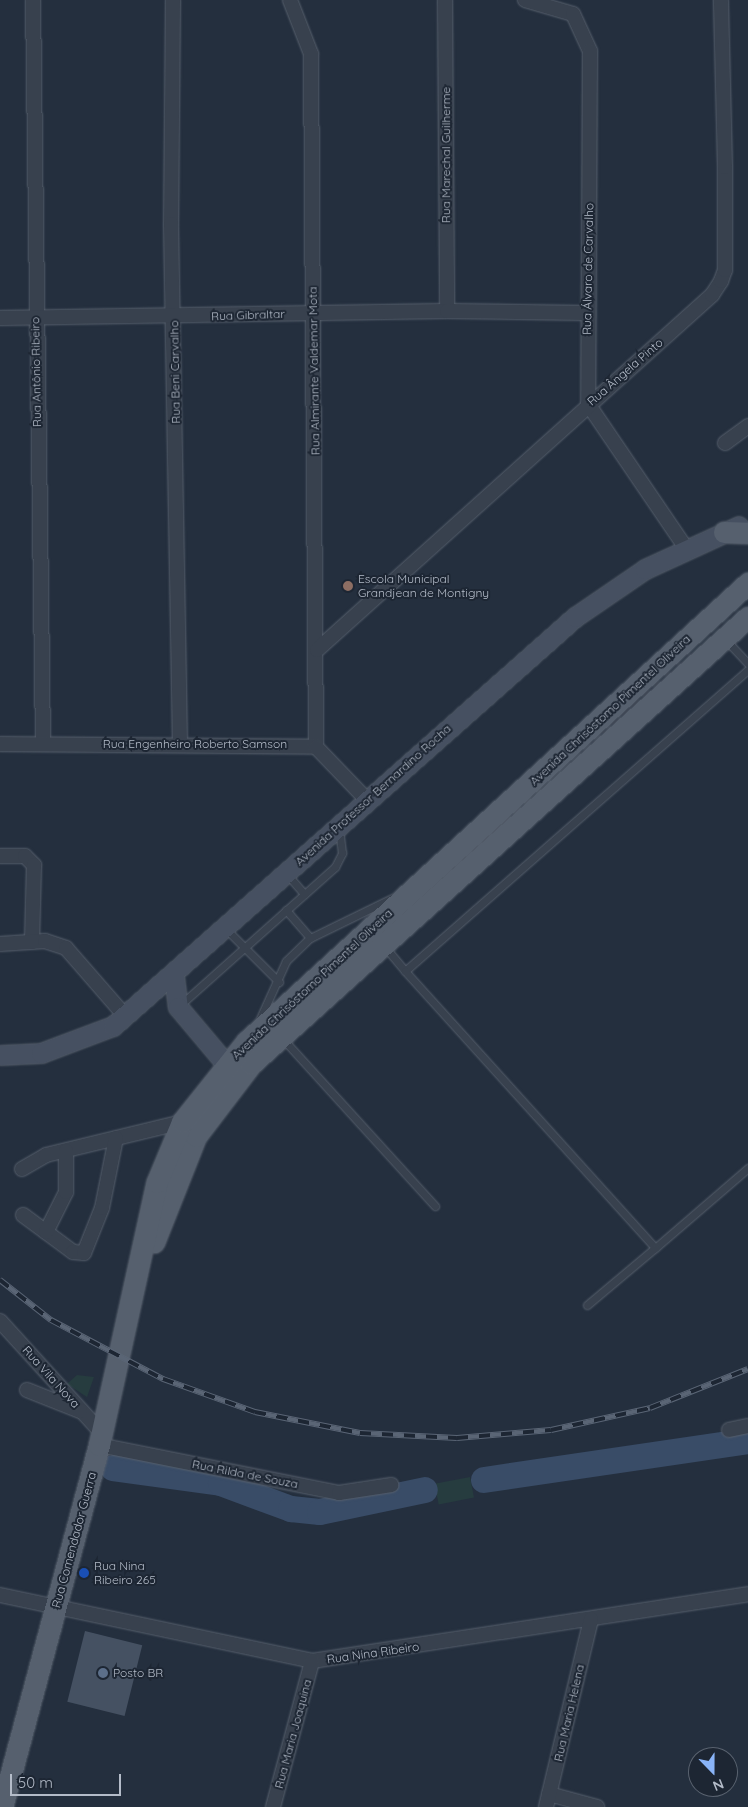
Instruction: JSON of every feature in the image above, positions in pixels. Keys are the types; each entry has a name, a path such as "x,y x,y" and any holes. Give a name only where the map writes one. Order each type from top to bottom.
{"main road":[{"name":"Avenida Professor Bernardino Rocha","path":"0,1055 41,1053 72,1045 126,1017 574,617 615,588 686,548 748,523"},
{"path":"724,532 748,533"},
{"name":"Avenida Chrisóstomo Pimentel Oliveira","path":"139,1271 157,1182 182,1122 226,1064 257,1033 748,583"},
{"name":"Avenida Chrisóstomo Pimentel Oliveira","path":"139,1271 196,1136 251,1064 739,624"},
{"path":"174,976 178,1007 226,1064 251,1064"},
{"path":"143,1002 178,1007"},
{"name":"Rua Comendador Guerra","path":"2,1807 90,1482 139,1271"}],"street":[{"name":"Rua Antônio Ribeiro","path":"34,0 35,318 43,744"},
{"name":"Rua Beni Carvalho","path":"173,0 174,317 180,744"},
{"name":"Rua Almirante Valdemar Mota","path":"290,0 306,32 311,54 317,650 316,746"},
{"name":"Rua Marechal Guilherme","path":"445,0 447,311"},
{"name":"Rua Álvaro de Carvalho","path":"524,0 572,14 590,51 586,313 588,404"},
{"name":"Rua Ângela Pinto","path":"317,650 588,404 712,295 725,270 721,0"},
{"name":"Rua Gibraltar","path":"0,318 174,317 313,312 586,313"},
{"path":"588,404 686,548"},
{"path":"725,443 747,428"},
{"name":"Rua Engenheiro Roberto Samson","path":"0,744 316,746"},
{"path":"316,746 368,800"},
{"path":"0,856 25,856 34,865 32,942"},
{"path":"0,944 55,942 66,948 126,1017"},
{"path":"22,1169 46,1155 182,1122"},
{"path":"23,1215 73,1252 84,1253 102,1208 116,1138"},
{"path":"46,1232 66,1192 66,1151"},
{"name":"Rua Vila Nova","path":"0,1321 83,1412 99,1443"},
{"path":"27,1390 83,1412"},
{"path":"729,1430 748,1426"},
{"name":"Rua Rilda de Souza","path":"99,1443 339,1493 391,1485"},
{"name":"Rua Nina Ribeiro","path":"0,1595 312,1661 748,1594"},
{"name":"Rua Maria Helena","path":"547,1800 591,1619"},
{"name":"Rua Maria Joaquina","path":"274,1807 312,1661"},
{"path":"547,1800 597,1807"}],"lane":[{"path":"739,624 748,664"},
{"path":"405,970 748,670"},
{"path":"178,1007 335,867 342,853 339,825"},
{"path":"286,873 304,894"},
{"path":"257,1033 262,1011 280,982 286,961 310,938 390,898 407,896"},
{"path":"286,910 310,938"},
{"path":"226,929 243,948 280,982"},
{"path":"383,945 655,1248"},
{"path":"281,1037 436,1206"},
{"path":"588,1305 748,1168"}],"green space":[{"path":"77,1375 94,1377 87,1397 67,1384"},
{"path":"470,1477 474,1498 439,1504 435,1484"}],"building":[{"name":"Posto BR","path":"85,1631 142,1645 125,1716 67,1702"}],"waterway":[{"path":"484,1480 748,1441"},
{"path":"113,1468 221,1483 291,1509 320,1512 425,1490"}],"railway":[{"path":"0,1280 51,1320 163,1379 255,1412 360,1433 457,1438 551,1430 650,1408 748,1369"}],"place":[{"name":"Escola Municipal Grandjean de Montigny","path":"348,586"},
{"name":"Rua Nina Ribeiro 265","path":"84,1573"},
{"name":"Posto BR","path":"103,1673"}]}
